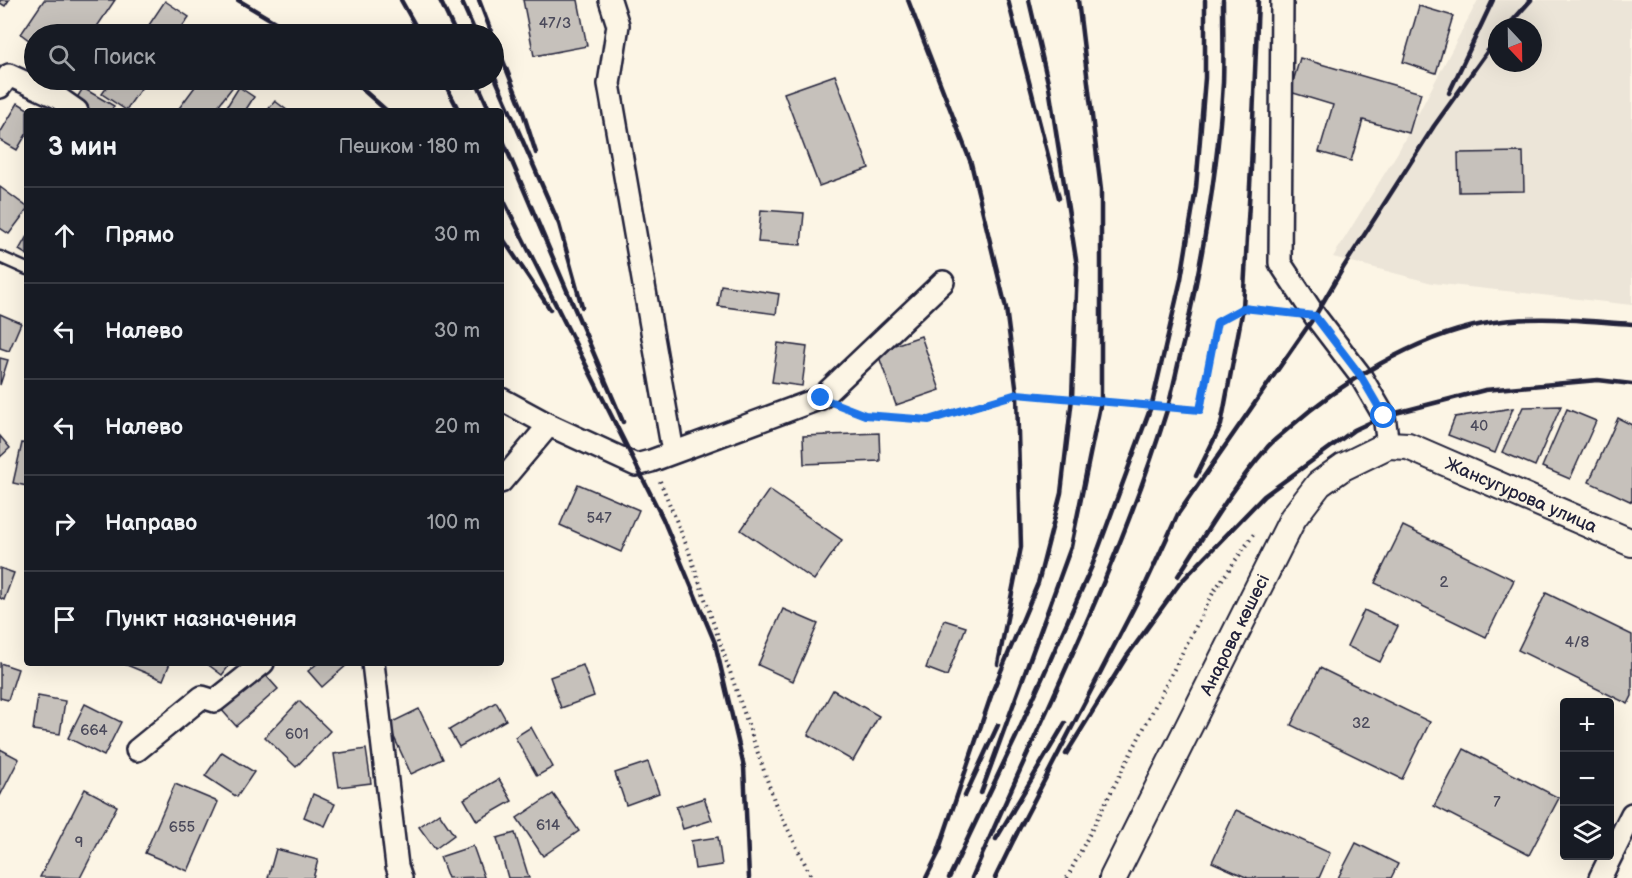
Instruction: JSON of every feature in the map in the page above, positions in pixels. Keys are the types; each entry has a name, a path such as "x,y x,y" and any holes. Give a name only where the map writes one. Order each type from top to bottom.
{"street":[{"path":"610,0 618,25 609,84 673,452"},
{"path":"1282,0 1280,263 1315,316 1360,375 1384,416 1398,446"},
{"path":"3,77 24,84"},
{"path":"40,90 57,96 73,108"},
{"path":"504,401 549,425 636,465 651,461 821,398 943,282"},
{"path":"504,478 549,425"},
{"name":"Жансугурова улица","path":"1398,446 1632,543"},
{"name":"Анарова көшесі","path":"1113,878 1293,518 1319,484 1343,467 1398,446"},
{"path":"137,750 202,697 215,701 259,666"},
{"path":"373,666 397,866 401,878"},
{"path":"1600,878 1632,814"}],"lane":[{"path":"0,256 24,268"}],"path":[{"path":"821,398 865,415 929,420 1017,394 1200,410 1217,322 1243,308 1315,316"},
{"path":"651,461 688,549 775,803 812,878"}],"shaded area":[{"path":"1478,0 1632,0 1632,305 1432,283 1333,257 1398,152"}],"building":[{"path":"0,0 9,0 5,6 0,3"},
{"path":"44,0 115,0 99,24 28,24"},
{"path":"523,0 578,0 587,46 534,56"},
{"path":"165,1 189,17 184,24 150,24"},
{"path":"1419,6 1453,16 1436,73 1403,62"},
{"path":"1300,58 1421,93 1409,133 1363,120 1351,161 1319,152 1333,105 1290,92"},
{"path":"835,75 869,168 819,186 784,93"},
{"path":"82,90 86,90 114,106 113,108 87,108 75,101"},
{"path":"105,90 140,90 127,108 123,108 102,94"},
{"path":"193,90 230,90 216,108 179,108"},
{"path":"237,90 244,90 254,97 247,108 226,108"},
{"path":"275,101 284,108 269,108"},
{"path":"18,103 26,108 24,108 24,138 17,150 0,140 0,133"},
{"path":"1523,152 1524,191 1459,192 1458,153"},
{"path":"0,187 24,205 24,214 9,234 0,228"},
{"path":"761,210 804,213 801,245 758,242"},
{"path":"24,241 24,253 19,250"},
{"path":"721,285 779,294 776,314 718,306"},
{"path":"0,314 21,323 9,351 0,348"},
{"path":"921,336 940,390 896,405 877,351"},
{"path":"778,343 807,347 802,386 772,382"},
{"path":"0,358 8,360 0,385"},
{"path":"1561,406 1535,466 1502,452 1523,407"},
{"path":"1513,408 1495,453 1448,435 1455,417"},
{"path":"1567,409 1596,421 1570,479 1542,467"},
{"path":"1618,418 1632,425 1632,502 1589,482"},
{"path":"879,433 880,461 804,464 803,436"},
{"path":"0,436 10,448 0,457"},
{"path":"22,443 24,443 24,485 13,483"},
{"path":"578,484 639,510 621,552 560,525"},
{"path":"769,490 842,540 814,580 741,530"},
{"path":"1403,526 1514,580 1486,637 1375,583"},
{"path":"0,568 14,573 4,600 0,598"},
{"path":"1546,593 1632,635 1632,696 1628,704 1518,650"},
{"path":"783,609 818,624 793,681 758,665"},
{"path":"1364,610 1398,626 1380,662 1347,646"},
{"path":"944,620 966,627 947,676 926,668"},
{"path":"0,663 18,669 8,700 0,698"},
{"path":"583,665 594,696 561,708 550,677"},
{"path":"129,666 169,666 163,680"},
{"path":"210,666 229,666 222,675"},
{"path":"314,666 346,666 322,687 308,671"},
{"path":"1320,668 1430,722 1402,779 1291,725"},
{"path":"262,671 278,689 236,726 220,708"},
{"path":"833,690 879,716 853,761 808,735"},
{"path":"38,696 65,701 60,734 33,730"},
{"path":"299,701 330,731 296,767 265,737"},
{"path":"496,702 506,720 459,747 449,730"},
{"path":"85,704 121,722 104,756 68,738"},
{"path":"419,709 443,759 411,774 388,724"},
{"path":"531,727 553,767 537,776 515,737"},
{"path":"0,749 19,759 0,796"},
{"path":"366,749 371,783 339,787 334,754"},
{"path":"1464,749 1559,798 1529,855 1434,806"},
{"path":"222,752 254,772 237,797 205,776"},
{"path":"648,762 659,793 626,805 615,773"},
{"path":"499,779 512,801 477,821 464,799"},
{"path":"175,784 218,802 188,871 145,853"},
{"path":"85,789 117,806 80,878 40,877"},
{"path":"313,794 335,804 325,826 304,817"},
{"path":"553,794 579,831 543,856 517,818"},
{"path":"704,798 712,820 683,829 676,807"},
{"path":"1236,810 1330,853 1319,878 1248,878 1212,862"},
{"path":"439,813 454,835 435,849 419,827"},
{"path":"515,833 529,878 508,878 497,838"},
{"path":"718,837 722,865 695,869 691,841"},
{"path":"1356,843 1398,864 1391,878 1338,878"},
{"path":"473,846 484,877 448,878 440,857"},
{"path":"276,849 318,860 313,878 268,878"}],"railway":[{"path":"238,0 278,24"},
{"path":"401,0 414,24"},
{"path":"440,0 451,24"},
{"path":"461,0 472,24"},
{"path":"479,0 488,24"},
{"path":"908,0 971,163 1006,308 1017,394 1021,547 998,664"},
{"path":"1008,0 1059,198"},
{"path":"937,855 993,690 1038,583 1061,493 1072,398 1077,266 1049,87 1029,0"},
{"path":"981,793 1071,547 1101,401 1101,190 1078,0"},
{"path":"949,878 1016,737 1092,566 1152,404 1181,279 1196,188 1205,78 1205,0"},
{"path":"972,878 1102,587 1148,468 1168,407 1184,340 1209,213 1221,116 1223,0"},
{"path":"1196,476 1221,425 1243,308 1258,0"},
{"path":"1449,93 1493,0"},
{"path":"1515,18 1531,0"},
{"path":"1014,839 1141,594 1178,514 1315,316 1434,126 1488,51"},
{"path":"504,63 536,153"},
{"path":"363,90 384,108"},
{"path":"448,90 457,108"},
{"path":"481,90 489,108"},
{"path":"501,90 559,224 582,307"},
{"path":"504,143 623,422"},
{"path":"504,201 663,519 715,643 744,767 749,878"},
{"path":"504,240 550,309"},
{"path":"1178,576 1231,495 1271,443 1331,395 1380,364 1431,339 1457,330 1501,321 1557,319 1632,324"},
{"path":"1066,754 1127,656 1180,583 1264,496 1354,430 1384,416 1485,390 1598,380 1632,384"},
{"path":"996,839 1065,723"},
{"path":"965,796 998,725"},
{"path":"995,878 1017,833"},
{"path":"926,878 941,848"}],"route":[{"path":"821,398 865,415 929,420 1017,394 1200,410 1217,322 1243,308 1315,316 1360,375 1384,416"}]}
